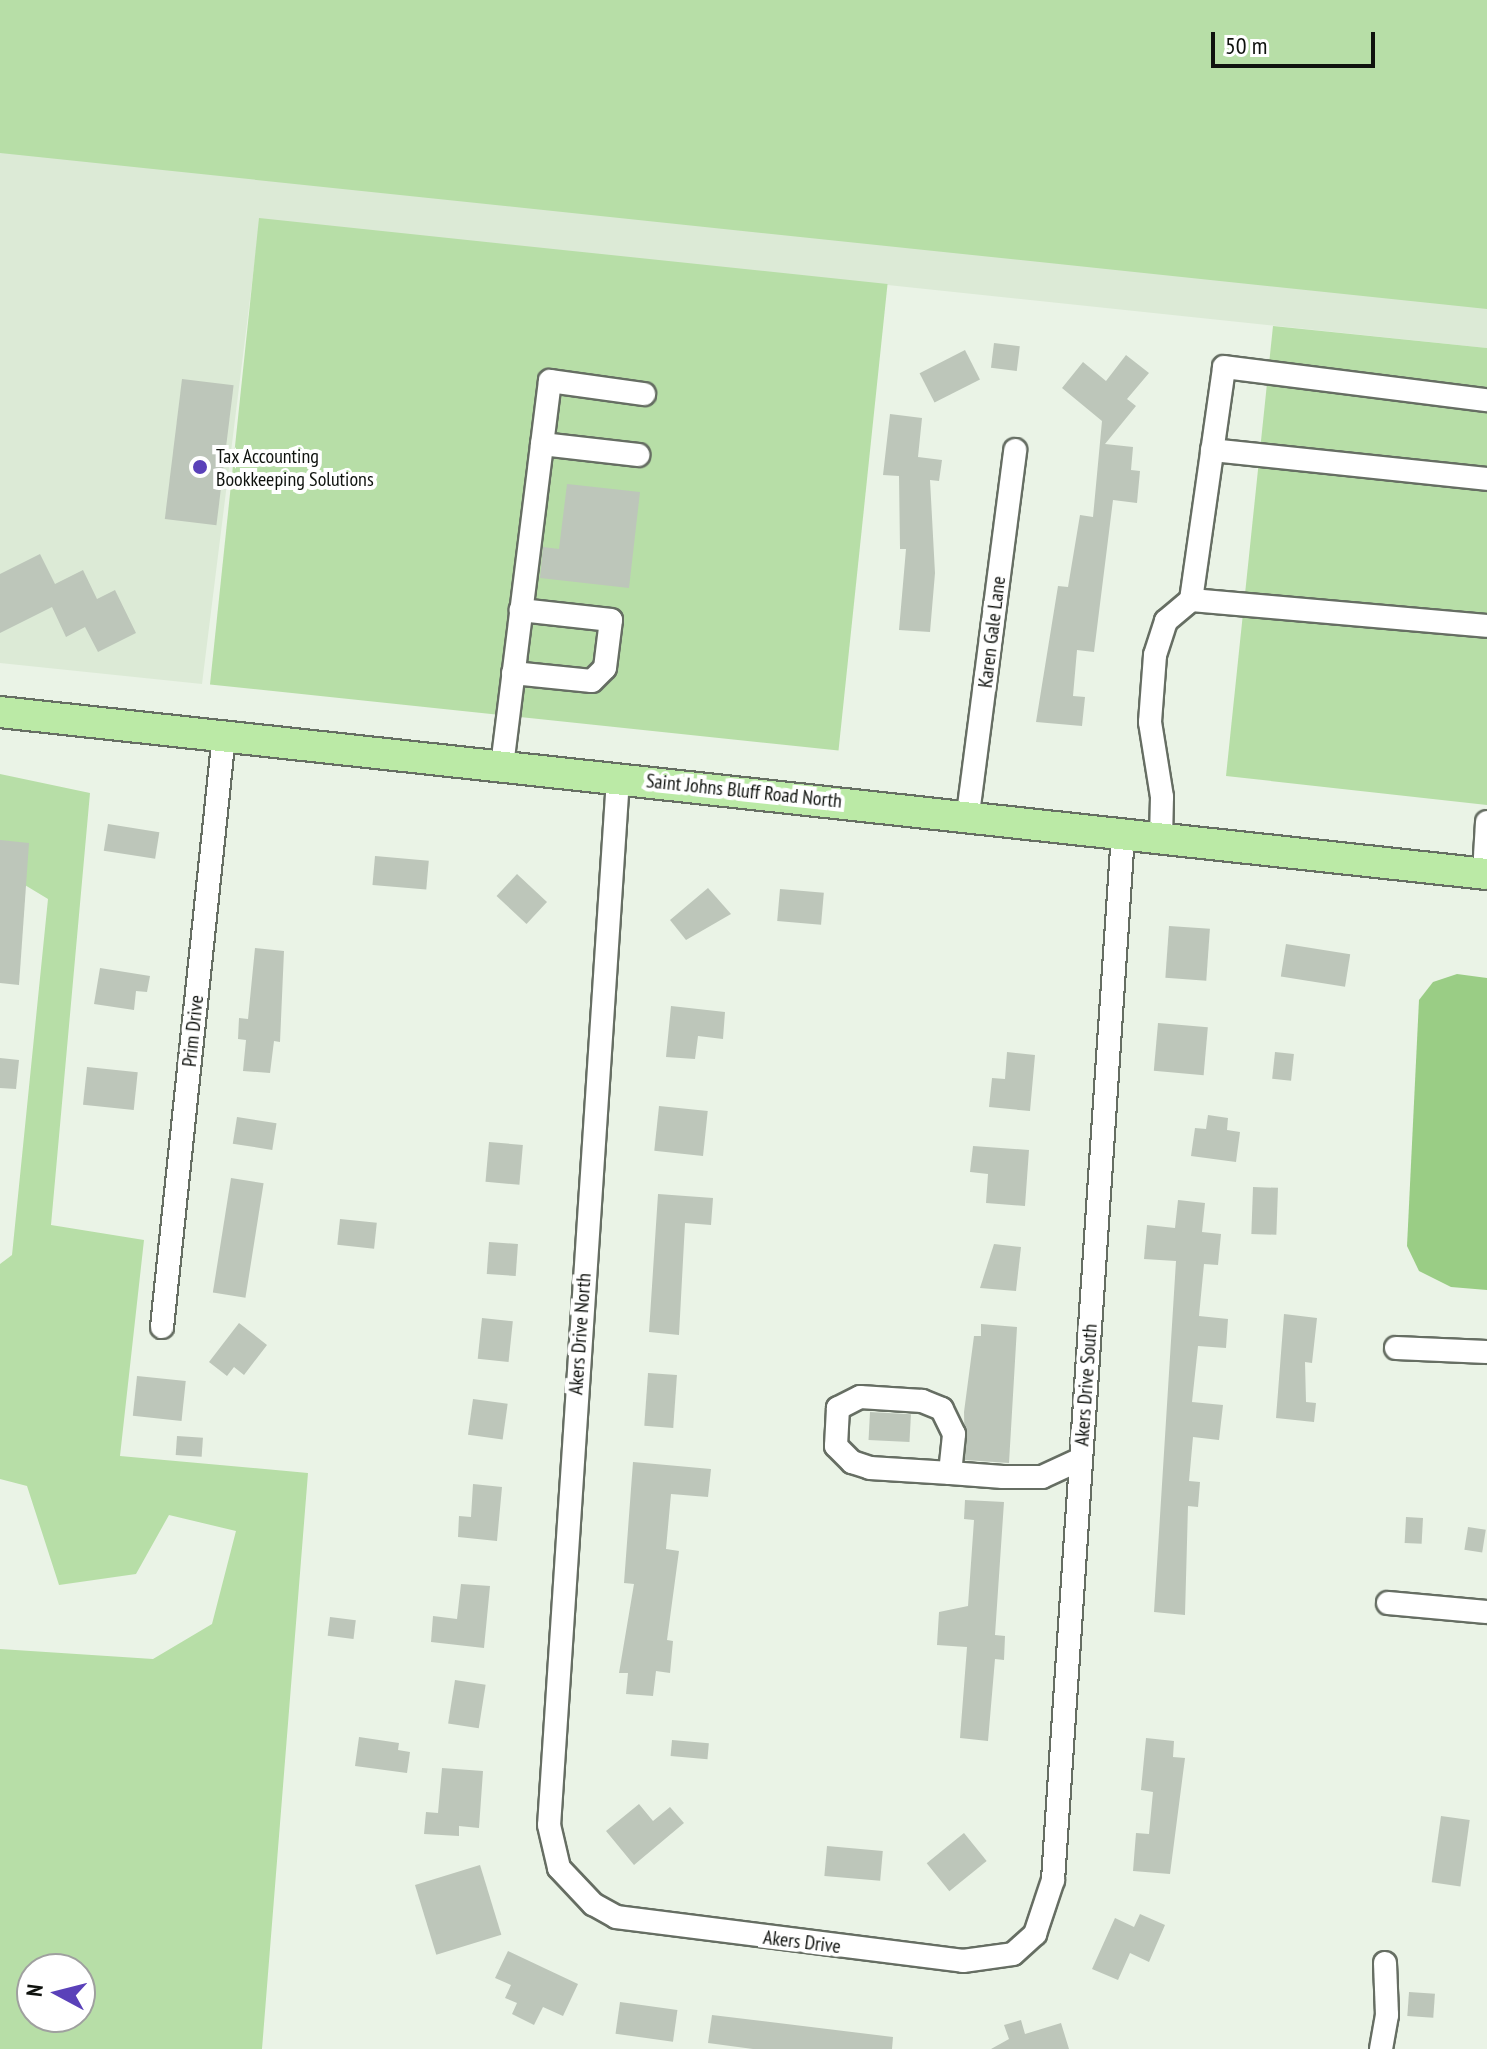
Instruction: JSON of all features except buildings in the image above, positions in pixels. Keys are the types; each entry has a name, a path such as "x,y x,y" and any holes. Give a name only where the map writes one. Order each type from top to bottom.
{"main road":[{"name":"Saint Johns Bluff Road North","path":"0,712 968,814 1485,874"}],"street":[{"path":"1161,838 1162,797 1150,722 1155,655 1166,621 1191,600 1224,367 1487,400"},
{"path":"502,766 550,381 644,394"},
{"path":"542,444 638,455"},
{"name":"Karen Gale Lane","path":"968,814 1015,450"},
{"path":"1212,450 1487,479"},
{"path":"1191,600 1487,626"},
{"path":"513,673 592,681 605,668 611,620 521,610"},
{"name":"Prim Drive","path":"162,1327 224,735"},
{"name":"Akers Drive North","path":"571,1885 559,1868 549,1825 618,779"},
{"path":"1485,874 1487,822"},
{"name":"Akers Drive South","path":"1035,1934 1053,1880 1123,834"},
{"path":"1396,1348 1487,1352"},
{"path":"950,1473 954,1434 949,1417 933,1404 860,1397 838,1408 833,1438 852,1462 950,1473 1042,1477 1081,1459"},
{"path":"1388,1603 1487,1612"},
{"name":"Akers Drive","path":"571,1885 616,1917 963,1961 1013,1954 1035,1934"},
{"path":"1381,2049 1387,2015 1385,1963"}],"shaded area":[{"path":"0,0 1487,0 1487,348 260,219 202,684 0,663"},
{"path":"0,0 1487,0 1487,309 0,153"},
{"path":"259,218 888,284 839,750 210,684"},
{"path":"1273,326 1487,348 1487,805 1226,776"},
{"path":"0,774 90,793 51,1225 144,1240 120,1456 308,1473 262,2049 0,2049 0,1649 153,1659 212,1624 236,1531 169,1515 136,1574 59,1585 27,1486 0,1479 0,1264 12,1255 48,899 0,870"},
{"path":"1457,974 1487,978 1487,1290 1451,1287 1419,1271 1407,1246 1419,1000 1433,982"}],"place":[{"name":"Tax Accounting Bookkeeping Solutions","path":"200,467"}]}
